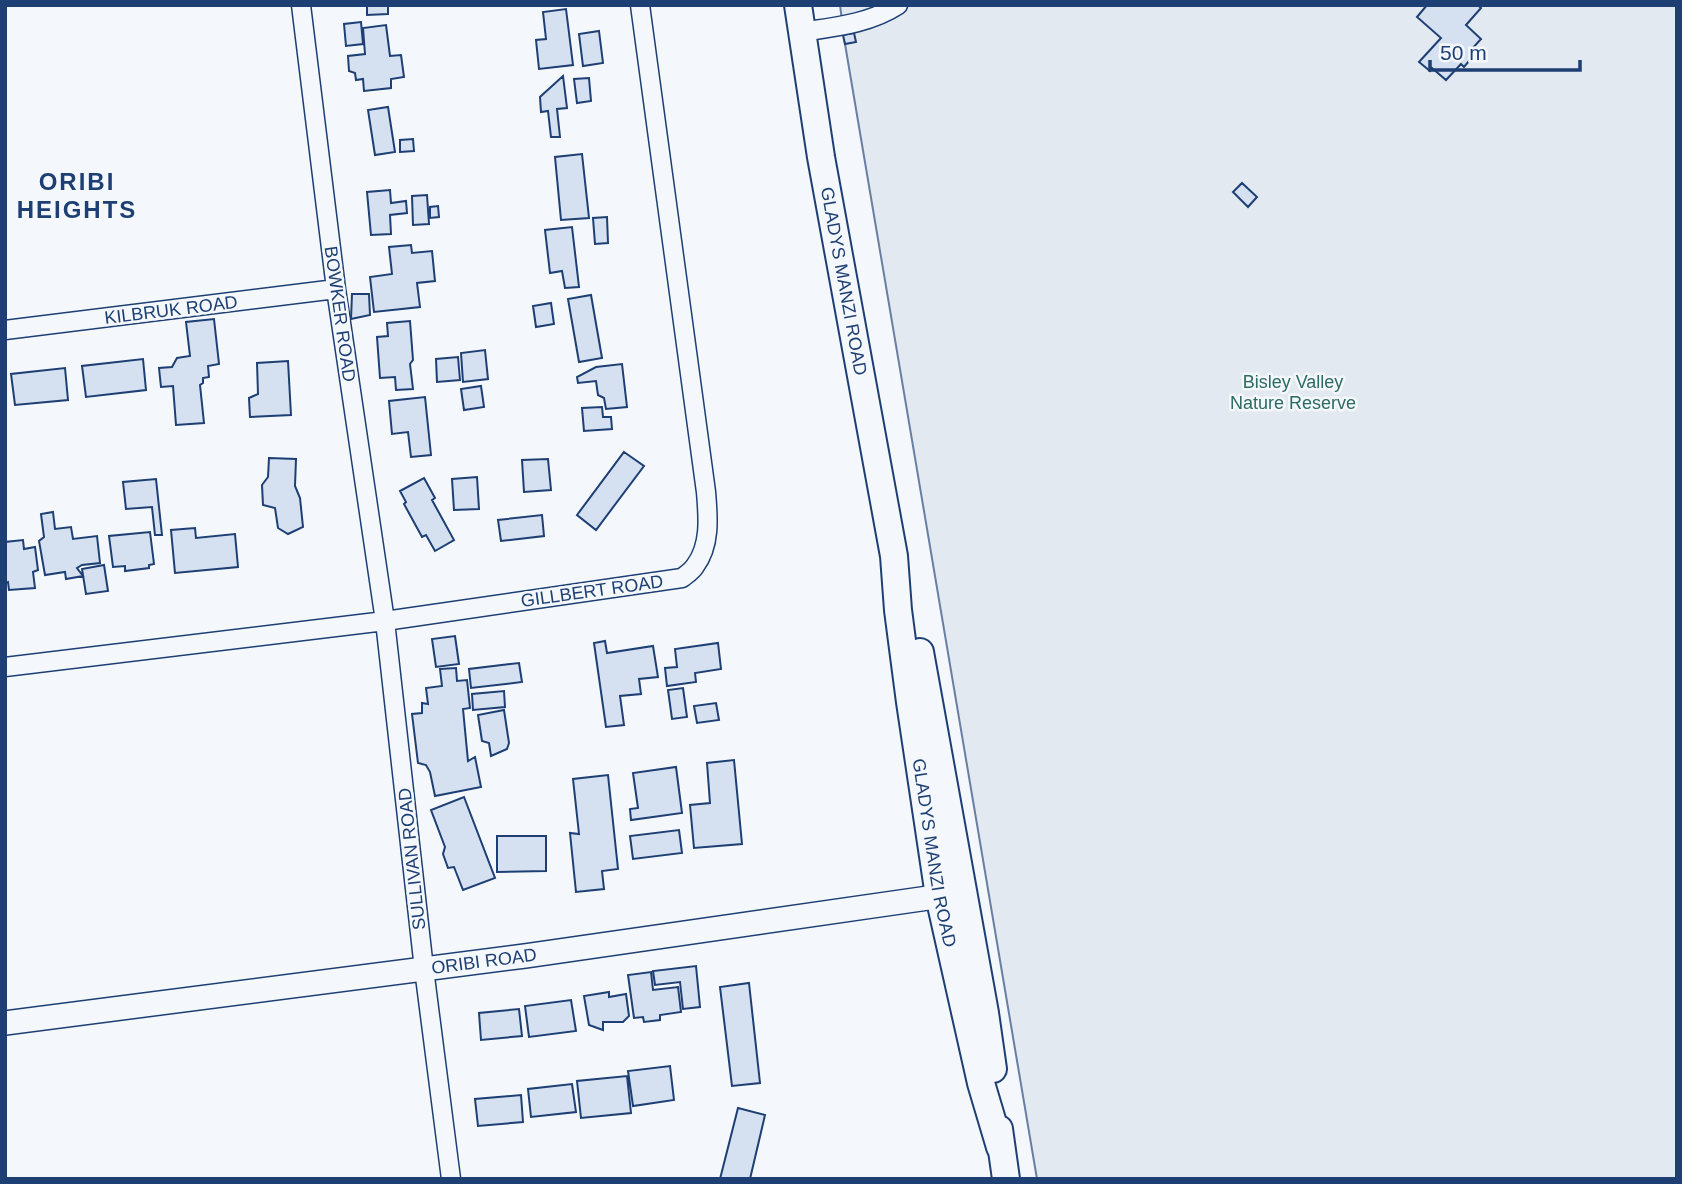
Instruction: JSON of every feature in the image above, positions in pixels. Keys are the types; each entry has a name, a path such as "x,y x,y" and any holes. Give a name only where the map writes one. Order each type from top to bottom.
{"main road":[{"name":"GLADYS MANZI ROAD","path":"798,5 823,171 894,556 911,609 951,895 987,1027 1006,1179"}],"street":[{"name":"BOWKER ROAD","path":"301,5 336,289 385,621"},
{"name":"GILLBERT ROAD","path":"5,667 385,621 682,578 695,567 703,552 706,537 706,492 640,5"},
{"path":"801,32 861,22 888,12 898,5"},
{"name":"KILBRUK ROAD","path":"5,330 336,289"},
{"name":"SULLIVAN ROAD","path":"385,621 424,969 451,1179"},
{"name":"ORIBI ROAD","path":"5,1023 552,952 951,895"}],"green space":[{"name":"Bisley Valley Nature Reserve","path":"840,5 1677,5 1677,1179 1037,1179"}],"building":[{"path":"367,5 388,5 388,14 367,15"},
{"path":"1427,5 1478,5 1481,8 1466,25 1481,39 1470,51 1474,55 1464,67 1461,64 1446,80 1432,68 1430,71 1419,62 1441,38 1417,17"},
{"path":"566,9 573,65 539,69 536,40 546,39 543,12"},
{"path":"361,22 363,44 346,46 344,24"},
{"path":"386,25 390,56 401,55 404,77 391,79 391,88 364,91 363,79 356,80 355,73 349,71 348,56 365,54 363,28"},
{"path":"599,31 603,63 583,66 579,34"},
{"path":"854,33 856,42 845,44 843,35"},
{"path":"563,76 567,108 557,109 560,137 551,137 548,111 541,112 540,97"},
{"path":"589,78 591,101 577,103 574,79"},
{"path":"388,107 395,152 375,155 368,110"},
{"path":"413,139 414,151 400,152 400,140"},
{"path":"582,154 589,218 561,220 555,157"},
{"path":"1242,183 1257,197 1248,207 1233,192"},
{"path":"390,190 391,203 406,201 407,213 390,215 391,234 371,235 367,192"},
{"path":"427,195 429,224 413,225 412,196"},
{"path":"438,206 439,217 430,218 430,207"},
{"path":"607,217 608,243 595,244 593,218"},
{"path":"572,227 579,287 565,288 562,271 550,273 545,230"},
{"path":"411,245 412,253 432,251 435,281 417,283 420,307 374,312 370,277 392,274 389,247"},
{"path":"352,294 369,294 370,315 351,319"},
{"path":"591,295 602,358 579,362 568,299"},
{"path":"551,303 554,324 536,327 533,306"},
{"path":"214,319 219,364 208,366 209,377 203,378 200,385 204,423 176,425 173,386 161,387 159,368 172,367 177,358 190,356 186,322"},
{"path":"410,321 413,389 396,390 395,377 380,378 377,337 388,336 387,323"},
{"path":"485,350 488,379 463,382 461,353"},
{"path":"458,357 460,380 437,382 436,359"},
{"path":"143,359 146,390 86,397 82,366"},
{"path":"288,361 291,415 250,417 249,398 258,394 257,363"},
{"path":"622,364 627,407 606,409 604,398 598,395 596,381 578,383 577,377 596,367"},
{"path":"65,368 68,400 15,405 11,374"},
{"path":"481,386 484,407 464,410 461,389"},
{"path":"425,397 431,455 411,457 408,432 392,434 389,401"},
{"path":"602,407 603,417 611,417 612,429 584,431 582,408"},
{"path":"624,452 644,466 596,530 577,515"},
{"path":"269,458 296,459 295,486 300,498 303,527 288,534 278,528 275,508 263,505 262,485 268,477"},
{"path":"548,459 551,490 524,492 522,460"},
{"path":"477,477 479,509 454,510 452,479"},
{"path":"424,478 435,498 432,500 454,540 435,551 426,535 422,537 400,491"},
{"path":"156,479 162,535 155,535 152,507 126,509 123,482"},
{"path":"53,512 55,529 71,527 73,539 97,536 100,563 77,568 83,576 66,579 65,572 45,575 39,541 44,537 41,514"},
{"path":"542,515 544,536 501,541 498,520"},
{"path":"195,528 196,538 235,534 238,567 175,573 171,530"},
{"path":"150,532 154,564 149,565 149,568 125,571 125,566 113,567 109,536"},
{"path":"23,540 24,549 35,547 38,570 33,572 35,588 9,590 8,582 5,583 5,542"},
{"path":"104,565 108,591 86,594 82,569"},
{"path":"455,636 459,664 436,667 432,639"},
{"path":"605,641 607,653 653,646 658,677 639,679 641,694 620,696 624,725 606,727 594,643"},
{"path":"718,643 721,669 695,673 696,682 667,686 665,668 677,667 675,649"},
{"path":"519,663 522,682 471,688 469,669"},
{"path":"456,668 457,681 467,680 470,708 463,709 468,761 475,757 481,787 435,796 430,772 426,765 418,763 412,714 422,713 422,703 428,704 426,688 442,686 440,669"},
{"path":"683,688 687,717 672,719 668,690"},
{"path":"504,691 505,707 473,710 472,694"},
{"path":"716,703 719,720 697,723 694,706"},
{"path":"504,710 509,743 507,749 491,756 489,743 482,741 478,715"},
{"path":"734,760 742,844 694,848 690,805 710,803 707,763"},
{"path":"676,767 682,813 631,820 630,809 638,808 633,773"},
{"path":"608,775 618,869 602,871 604,889 576,892 570,833 579,834 573,779"},
{"path":"464,797 495,878 463,890 454,867 448,868 443,854 445,847 431,810"},
{"path":"679,830 682,853 633,859 630,836"},
{"path":"497,836 546,836 546,871 497,872"},
{"path":"696,966 700,1007 683,1009 680,982 655,985 653,971"},
{"path":"651,972 653,990 678,987 681,1012 660,1015 660,1020 644,1022 643,1017 634,1018 628,975"},
{"path":"749,983 760,1083 732,1086 720,987"},
{"path":"609,992 609,997 626,994 629,1016 623,1022 603,1022 603,1030 589,1025 584,996"},
{"path":"571,1000 576,1031 529,1037 525,1006"},
{"path":"519,1009 522,1036 481,1040 479,1013"},
{"path":"670,1066 674,1100 633,1106 628,1071"},
{"path":"627,1076 631,1113 581,1118 577,1081"},
{"path":"572,1084 576,1112 531,1117 528,1089"},
{"path":"521,1095 523,1122 478,1126 475,1099"},
{"path":"738,1108 765,1115 750,1179 720,1179"}],"district":[{"name":"ORIBI HEIGHTS","path":"77,195"}]}
